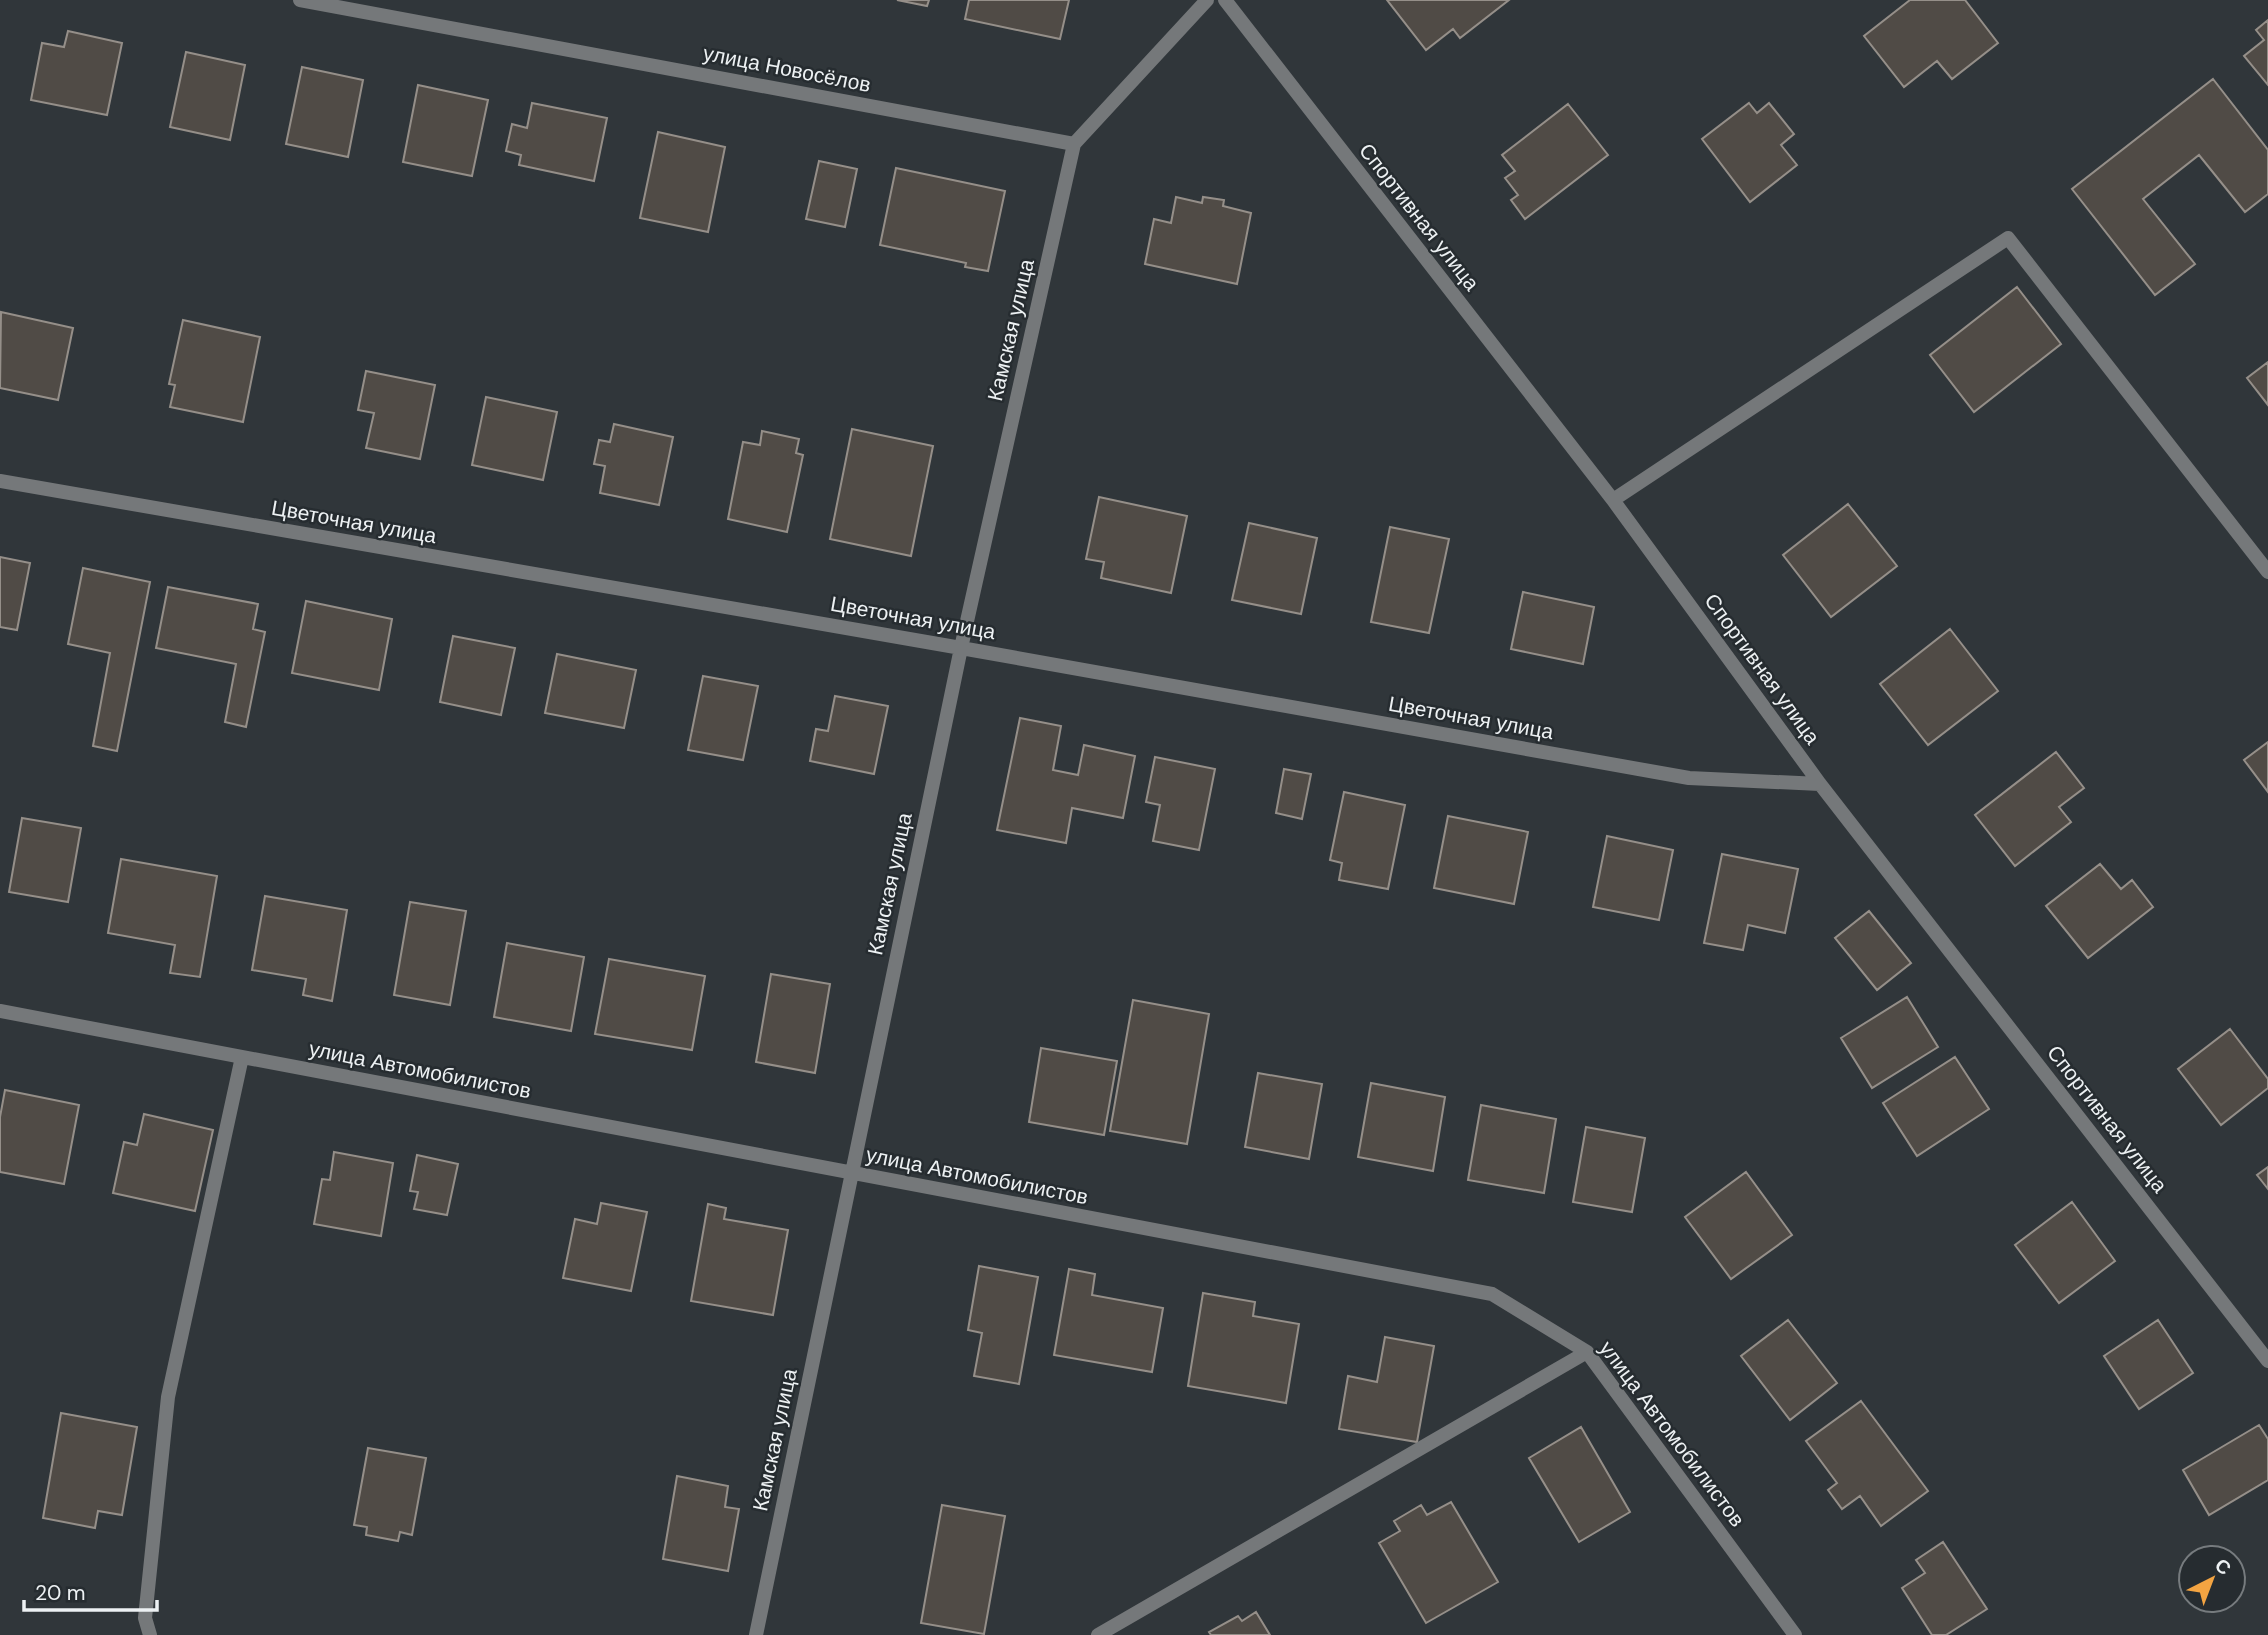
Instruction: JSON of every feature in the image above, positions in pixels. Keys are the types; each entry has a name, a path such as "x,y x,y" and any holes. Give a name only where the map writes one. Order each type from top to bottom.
{"street":[{"name":"улица Новосёлов","path":"300,0 1074,144"},
{"path":"1074,144 1208,0"},
{"name":"Спортивная улица","path":"1225,0 1613,500 1820,784 2268,1361"},
{"name":"Камская улица","path":"756,1635 961,648 1074,144"},
{"path":"1613,500 2008,238 2268,572"},
{"name":"Цветочная улица","path":"0,481 1689,778 1820,784"},
{"name":"улица Автомобилистов","path":"0,1011 850,1174 1492,1293 1587,1352 1795,1635"},
{"path":"150,1635 145,1618 168,1398 242,1057"},
{"path":"1098,1635 1587,1352"}],"building":[{"path":"897,0 929,0 927,6"},
{"path":"969,0 1069,0 1060,39 965,19"},
{"path":"1387,0 1509,0 1460,38 1453,29 1426,50"},
{"path":"1910,0 1965,0 1998,43 1952,79 1937,61 1904,87 1864,36"},
{"path":"2268,20 2268,85 2244,56 2264,40 2256,30"},
{"path":"68,31 122,43 107,115 31,100 42,43 64,47"},
{"path":"186,52 245,65 230,140 170,127"},
{"path":"302,67 363,80 348,157 286,144"},
{"path":"2213,79 2268,150 2268,194 2245,212 2199,155 2143,199 2195,264 2155,295 2072,189"},
{"path":"418,85 488,100 472,176 403,162"},
{"path":"532,103 607,118 594,181 519,165 521,155 506,151 512,124 527,128"},
{"path":"1749,103 1757,113 1769,103 1794,134 1781,145 1797,165 1750,202 1702,139"},
{"path":"1568,104 1608,155 1525,219 1511,200 1518,195 1505,178 1515,171 1502,155"},
{"path":"658,132 725,147 708,232 640,218"},
{"path":"819,161 857,169 845,227 806,219"},
{"path":"896,168 1005,191 988,271 965,267 966,263 880,245"},
{"path":"1176,197 1202,203 1203,197 1224,200 1223,206 1251,213 1237,284 1145,264 1154,219 1171,223"},
{"path":"2017,287 2061,344 1974,412 1930,355"},
{"path":"1,312 73,328 58,400 0,388"},
{"path":"183,320 260,337 243,422 170,407 175,385 169,384"},
{"path":"2268,362 2268,405 2247,378"},
{"path":"366,371 435,385 420,459 366,448 374,413 358,410"},
{"path":"486,397 557,412 543,480 472,465"},
{"path":"614,424 673,437 659,505 600,493 605,466 594,464 599,440 610,442"},
{"path":"852,429 933,446 911,556 830,539"},
{"path":"762,431 799,439 796,453 803,455 787,532 728,519 743,442 760,445"},
{"path":"1099,497 1187,516 1171,593 1101,578 1104,562 1086,559"},
{"path":"1848,504 1897,566 1831,617 1783,555"},
{"path":"1249,523 1317,538 1301,614 1232,600"},
{"path":"1390,527 1449,539 1429,633 1371,622"},
{"path":"0,557 30,563 17,630 0,627"},
{"path":"83,568 150,582 117,751 93,746 110,653 68,644"},
{"path":"168,587 258,604 253,629 265,632 246,727 225,722 236,664 156,648"},
{"path":"1523,592 1594,607 1583,664 1511,649"},
{"path":"306,601 392,619 379,690 292,673"},
{"path":"1950,629 1998,691 1928,745 1880,684"},
{"path":"453,636 515,648 501,715 440,702"},
{"path":"557,654 636,670 624,728 545,713"},
{"path":"703,676 758,686 743,760 688,750"},
{"path":"835,696 888,706 874,774 810,761 816,729 828,731"},
{"path":"1020,718 1061,726 1053,770 1078,775 1084,745 1135,756 1123,818 1072,808 1066,843 997,830"},
{"path":"2268,742 2268,792 2244,760"},
{"path":"2056,752 2084,788 2059,807 2071,822 2015,866 1975,815"},
{"path":"1155,757 1215,769 1199,850 1153,841 1160,805 1146,802"},
{"path":"1284,769 1311,774 1302,819 1276,813"},
{"path":"1344,792 1405,805 1388,889 1339,880 1342,863 1330,860"},
{"path":"1448,816 1528,832 1514,904 1434,888"},
{"path":"22,818 81,828 68,902 9,892"},
{"path":"1607,836 1673,850 1659,920 1593,907"},
{"path":"1722,854 1798,869 1785,933 1748,925 1743,950 1704,943"},
{"path":"121,859 217,876 200,977 170,973 175,945 108,933"},
{"path":"2100,864 2121,889 2132,880 2153,907 2088,958 2046,906"},
{"path":"265,896 347,910 332,1001 303,995 306,979 252,970"},
{"path":"410,902 466,911 450,1005 394,995"},
{"path":"1869,911 1911,963 1877,990 1835,938"},
{"path":"507,943 584,957 571,1031 494,1017"},
{"path":"609,959 705,976 692,1050 595,1034"},
{"path":"771,974 830,984 815,1073 756,1062"},
{"path":"1907,997 1938,1047 1872,1088 1841,1038"},
{"path":"1133,1000 1209,1014 1187,1144 1110,1131"},
{"path":"2230,1029 2268,1079 2268,1088 2221,1125 2178,1069"},
{"path":"1041,1048 1117,1061 1104,1135 1029,1122"},
{"path":"1955,1057 1989,1109 1917,1156 1883,1103"},
{"path":"1258,1073 1322,1084 1309,1159 1245,1147"},
{"path":"1371,1083 1445,1097 1433,1171 1358,1157"},
{"path":"5,1090 79,1105 64,1184 0,1172 0,1117"},
{"path":"1481,1105 1556,1119 1544,1193 1468,1180"},
{"path":"144,1114 213,1130 195,1211 113,1193 124,1142 137,1145"},
{"path":"1586,1127 1645,1138 1632,1212 1573,1202"},
{"path":"334,1152 393,1163 381,1236 314,1224 322,1179 330,1180"},
{"path":"417,1155 458,1164 447,1215 414,1209 418,1192 410,1191"},
{"path":"2268,1167 2268,1189 2257,1175"},
{"path":"1746,1172 1792,1235 1731,1279 1685,1217"},
{"path":"2072,1202 2115,1261 2059,1303 2015,1245"},
{"path":"601,1203 647,1212 631,1291 563,1278 575,1219 597,1224"},
{"path":"708,1204 726,1208 724,1219 788,1230 773,1315 691,1301"},
{"path":"979,1266 1038,1277 1019,1384 974,1376 982,1333 968,1330"},
{"path":"1069,1269 1095,1274 1092,1295 1163,1308 1152,1372 1054,1355"},
{"path":"1203,1293 1255,1302 1253,1316 1299,1324 1286,1403 1188,1386"},
{"path":"1788,1320 1837,1383 1790,1420 1741,1356"},
{"path":"2158,1320 2193,1373 2139,1409 2104,1356"},
{"path":"1385,1337 1434,1346 1417,1442 1339,1429 1348,1376 1377,1382"},
{"path":"1861,1401 1928,1491 1881,1526 1860,1496 1842,1509 1828,1490 1837,1483 1806,1441"},
{"path":"61,1413 137,1427 122,1515 98,1511 95,1528 43,1518"},
{"path":"2259,1425 2268,1439 2268,1480 2209,1515 2183,1470"},
{"path":"1581,1427 1630,1512 1579,1542 1529,1458"},
{"path":"368,1448 426,1458 412,1535 400,1532 398,1541 366,1535 367,1527 354,1525"},
{"path":"677,1476 728,1486 725,1507 739,1509 728,1571 663,1559"},
{"path":"1451,1502 1498,1582 1426,1623 1379,1543 1400,1531 1394,1521 1421,1505 1427,1515"},
{"path":"942,1505 1005,1516 984,1634 921,1623"},
{"path":"1943,1542 1987,1609 1946,1635 1932,1635 1902,1588 1925,1573 1916,1560"},
{"path":"1256,1612 1270,1635 1211,1635 1209,1632 1238,1616 1242,1621"}]}
